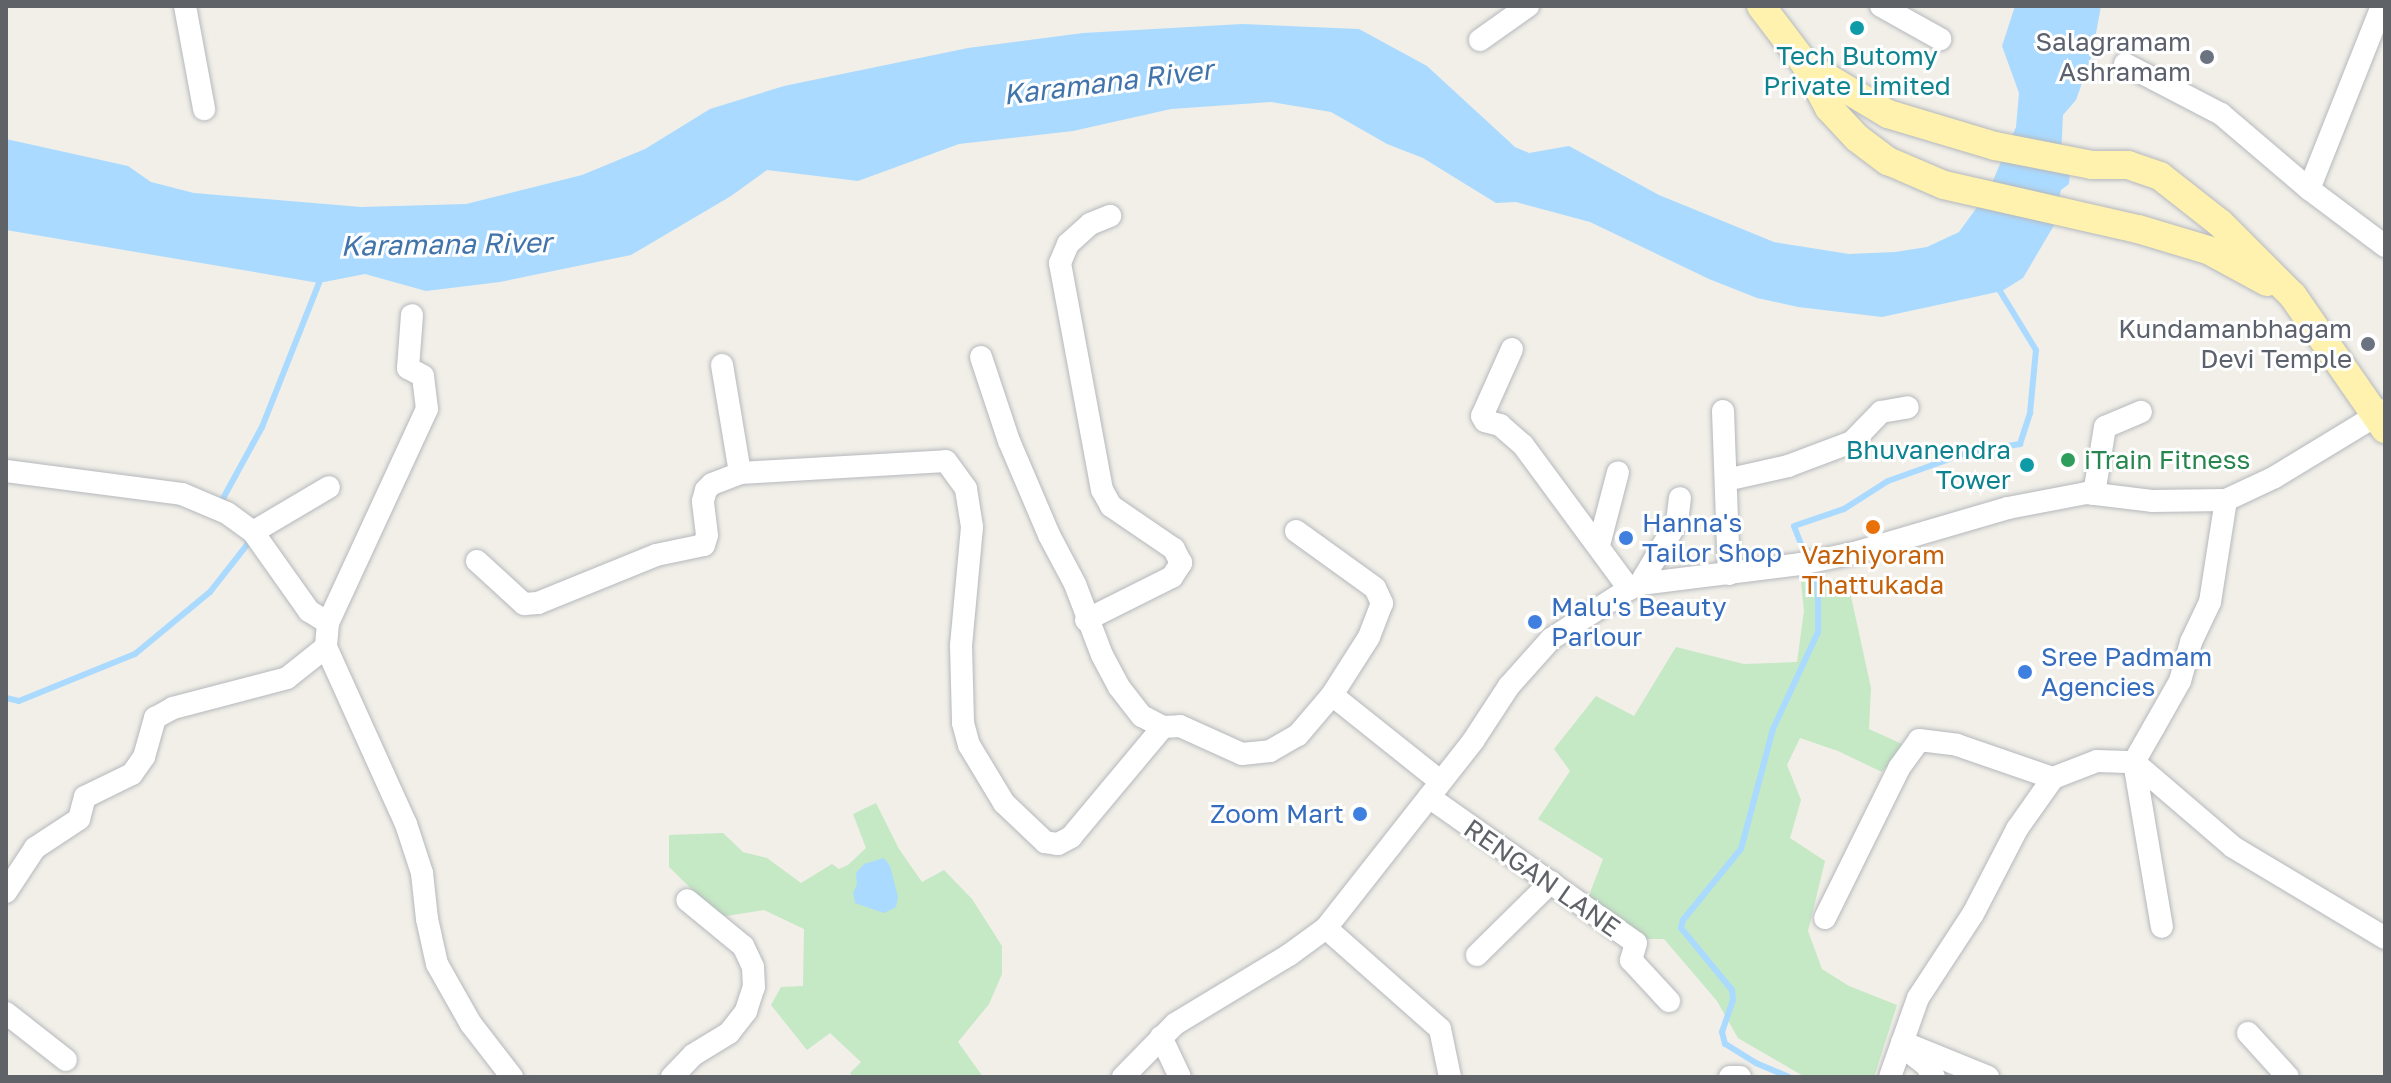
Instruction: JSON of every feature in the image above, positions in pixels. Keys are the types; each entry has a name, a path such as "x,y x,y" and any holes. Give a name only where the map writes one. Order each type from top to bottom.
{"main road":[{"path":"1761,6 1806,65 1829,108 1857,138 1888,161 1944,185 2138,229 2208,250 2293,296"},
{"path":"1806,65 1888,114 1995,146 2092,165 2128,165 2160,176 2220,223 2293,296 2383,418"}],"street":[{"path":"185,6 204,109"},
{"path":"1480,40 1528,6"},
{"path":"1881,6 1940,39"},
{"path":"2309,189 2382,6"},
{"path":"2125,64 2221,114 2309,189 2385,246"},
{"path":"1086,620 1172,577 1181,563 1174,549 1111,506 1102,490 1060,263 1068,244 1090,224 1110,216"},
{"path":"412,315 408,368 423,376 427,409 328,623 326,647 406,824 422,873 427,919 437,964 471,1024 512,1077"},
{"path":"1512,349 1482,416 1485,421 1500,425 1523,445 1599,545 1635,586"},
{"path":"981,357 1009,441 1049,535 1075,584 1086,620 1119,687 1142,716 1163,727 1180,726 1242,754 1270,751 1298,735 1332,695 1369,637 1382,603 1375,588 1296,531"},
{"path":"722,365 740,473"},
{"path":"1726,480 1788,466 1852,442 1881,412 1908,407"},
{"path":"1723,411 1729,574"},
{"path":"2094,494 2105,427 2141,412"},
{"path":"1635,586 1854,553 2008,508 2094,494 2152,501 2226,500 2383,418"},
{"path":"477,561 524,604 538,603 656,555 704,545 707,535 703,501 706,490 712,484 740,473 913,460 946,461 958,473 966,489 972,527 961,645 963,723 969,745 1004,803 1045,842 1058,844 1071,837 1163,727"},
{"path":"6,471 182,494 227,513 253,532 309,611 328,623"},
{"path":"1599,545 1618,472"},
{"path":"253,532 329,487"},
{"path":"1123,1077 1175,1024 1289,955 1326,928 1435,789 1509,686 1551,639 1635,586 1677,522 1680,498"},
{"path":"2162,927 2134,762 2180,681 2191,642 2210,602 2226,500"},
{"path":"6,892 35,848 79,819 85,797 132,774 144,757 155,718 173,708 287,678 326,647"},
{"name":"RENGAN LANE","path":"1332,695 1435,789 1477,834 1636,943 1631,960 1669,1001"},
{"path":"1825,918 1899,768 1919,740 1957,745 2053,778"},
{"path":"1890,1077 1918,998 1973,914 2017,829 2053,778 2097,761 2134,762 2233,847 2385,938"},
{"path":"1477,955 1551,882"},
{"path":"672,1077 693,1055 729,1033 746,1011 754,987 753,967 743,946 687,900"},
{"path":"1326,928 1440,1029 1450,1077"},
{"path":"6,1013 66,1060"},
{"path":"2248,1033 2288,1077"},
{"path":"1161,1037 1180,1077"},
{"path":"1902,1042 1934,1077"},
{"path":"1902,1042 1988,1077"},
{"path":"1730,1077 1740,1077"}],"green space":[{"path":"1847,578 1871,688 1869,729 1904,745 1882,772 1838,751 1800,738 1787,765 1801,800 1790,838 1825,861 1808,931 1822,969 1849,986 1897,1005 1874,1077 1805,1077 1738,1038 1717,1001 1664,939 1641,939 1588,898 1603,859 1538,819 1570,771 1554,749 1596,696 1634,716 1676,647 1744,664 1797,662 1804,611 1801,582"},
{"path":"876,803 899,849 922,882 944,870 972,899 1002,946 1002,974 989,1004 958,1042 983,1077 853,1077 850,1073 861,1062 830,1033 807,1050 771,1005 781,987 803,986 804,929 764,910 720,917 669,867 669,835 723,833 743,852 767,858 801,883 832,864 839,869 848,865 866,848 853,814"}],"water":[{"name":"Karamana River","path":"2015,6 2101,6 2092,55 2076,100 2063,115 2061,155 2070,173 2069,184 2061,190 2053,227 2023,278 2002,291 1882,317 1798,307 1757,298 1709,279 1590,222 1516,202 1496,203 1423,158 1387,144 1331,112 1271,102 1171,109 1073,131 959,144 858,181 767,170 731,196 631,255 500,282 426,291 365,274 319,283 6,230 6,139 128,166 151,182 194,193 361,207 466,204 582,175 645,149 710,109 784,86 968,48 1083,33 1242,24 1359,29 1427,66 1515,147 1529,153 1569,146 1659,195 1774,242 1849,254 1895,252 1927,247 1959,232 1988,192 2016,127 2019,93 2002,46"},
{"path":"884,858 890,866 898,897 896,907 884,913 855,903 853,893 857,884 856,873 864,864"}],"waterway":[{"path":"220,504 262,427 319,283"},
{"path":"1789,1077 1756,1063 1725,1044 1722,1032 1733,1000 1732,990 1681,928 1683,920 1741,849 1773,729 1818,632 1818,588 1794,526 1844,509 1888,481 1969,452 2020,444 2030,413 2036,350 1997,286"},
{"path":"6,698 19,701 135,654 210,592 250,541 247,539"}],"place":[{"name":"Tech Butomy Private Limited","path":"1857,28"},
{"name":"Salagramam Ashramam","path":"2207,57"},
{"name":"Kundamanbhagam Devi Temple","path":"2368,344"},
{"name":"iTrain Fitness","path":"2068,460"},
{"name":"Bhuvanendra Tower","path":"2027,465"},
{"name":"Vazhiyoram Thattukada","path":"1873,527"},
{"name":"Hanna's Tailor Shop","path":"1626,538"},
{"name":"Malu's Beauty Parlour","path":"1535,622"},
{"name":"Sree Padmam Agencies","path":"2025,672"},
{"name":"Zoom Mart","path":"1360,814"}]}
